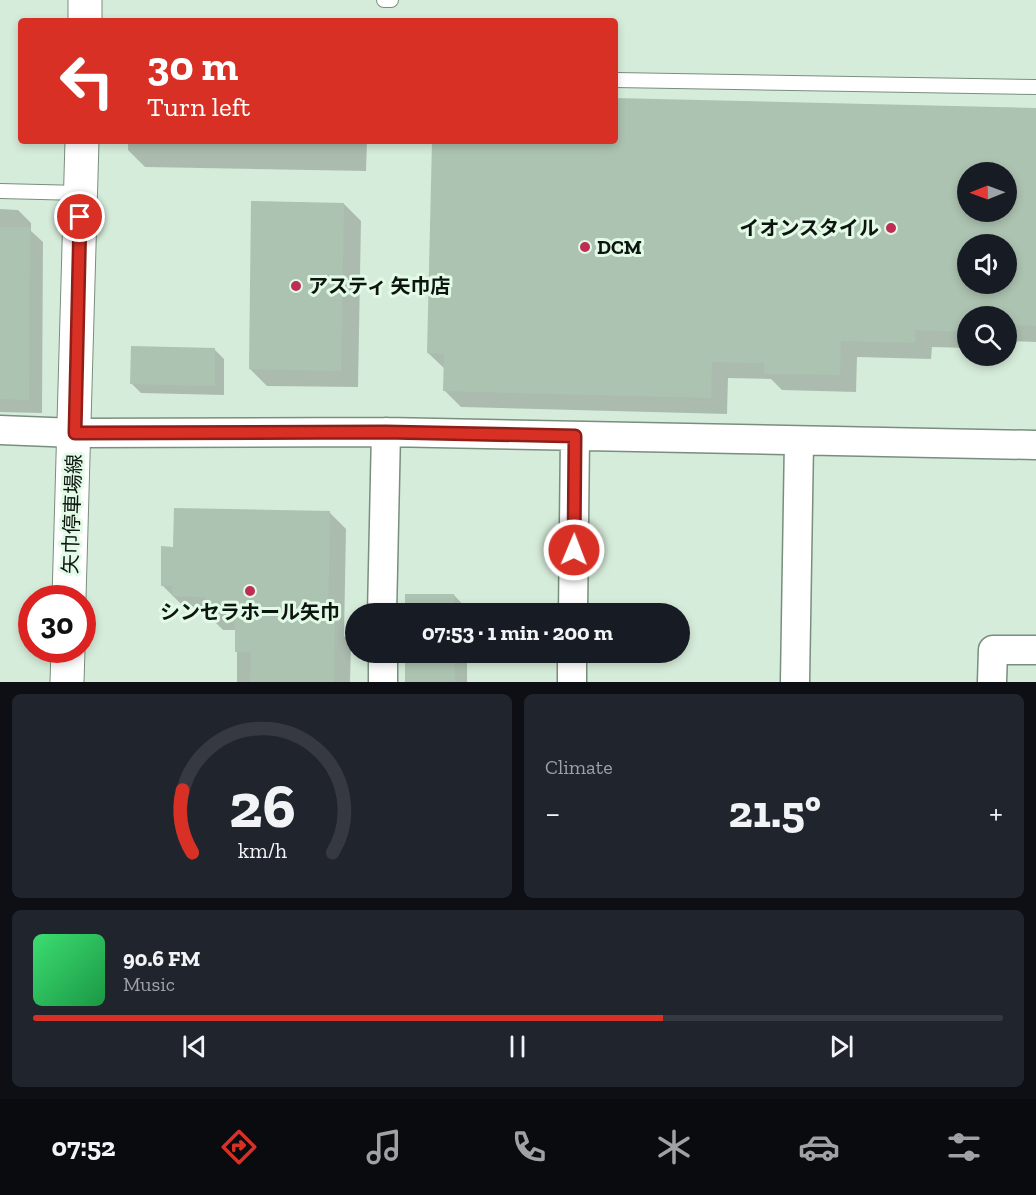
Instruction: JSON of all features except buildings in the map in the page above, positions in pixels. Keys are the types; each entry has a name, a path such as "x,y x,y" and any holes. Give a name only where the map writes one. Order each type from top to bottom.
{"main road":[{"path":"85,0 85,18"},
{"name":"矢巾停車場線","path":"69,585 82,144"},
{"path":"67,682 68,663"}],"street":[{"path":"0,430 75,433 386,432 1036,445"},
{"path":"382,603 386,432"},
{"path":"573,603 575,436"},
{"path":"795,682 799,441"},
{"path":"992,682 993,650 1036,650"},
{"path":"382,663 383,682"},
{"path":"572,663 572,682"}],"lane":[{"path":"384,0 391,0"},
{"path":"618,81 1036,87"},
{"path":"0,191 81,193"}],"place":[{"name":"イオンスタイル","path":"891,228"},
{"name":"DCM","path":"585,247"},
{"name":"アスティ 矢巾店","path":"296,286"},
{"name":"シンセラホール矢巾","path":"250,591"}],"route":[{"path":"80,217 75,433 386,432 575,436 574,550"}]}
